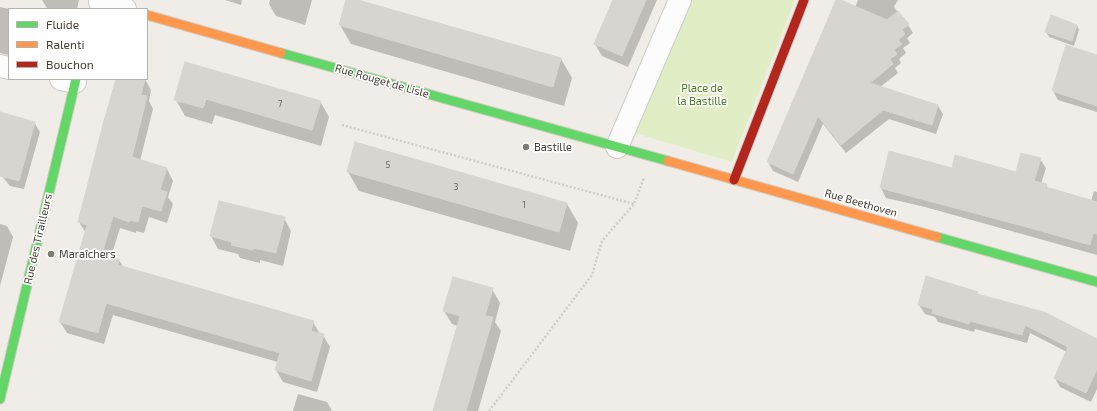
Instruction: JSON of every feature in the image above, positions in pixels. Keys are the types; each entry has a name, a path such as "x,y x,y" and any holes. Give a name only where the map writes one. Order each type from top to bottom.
{"street":[{"path":"618,147 680,0"},
{"path":"734,180 804,0"},
{"path":"100,4 120,8"},
{"name":"Rue Rouget de Lisle","path":"148,15 618,147"},
{"name":"Rue des Tirailleurs","path":"0,399 71,80"},
{"name":"Rue Beethoven","path":"618,147 1097,282"}],"path":[{"path":"342,125 634,204"},
{"path":"489,411 592,275 602,241 634,204 652,156"}],"green space":[{"name":"Place de la Bastille","path":"682,0 795,0 732,162 631,132"}],"building":[{"path":"346,0 358,0 561,58 553,87 339,25"},
{"path":"613,0 646,0 622,56 594,44"},
{"path":"836,0 841,0 887,20 898,11 909,24 902,30 905,34 898,40 902,44 894,50 897,54 890,59 893,64 870,83 938,105 932,125 883,110 841,145 818,116 793,174 767,162"},
{"path":"1051,15 1077,25 1072,41 1045,32"},
{"path":"1066,45 1097,55 1097,106 1052,91"},
{"path":"185,62 321,101 312,130 206,99 203,108 174,100"},
{"path":"116,80 145,80 141,95 147,96 132,157 167,168 160,190 167,192 161,211 142,206 138,222 130,220 129,222 113,216 102,254 119,259 118,265 314,321 311,331 324,334 311,381 275,370 280,353 106,303 98,333 59,322 87,225 78,222"},
{"path":"0,112 35,122 19,181 0,176"},
{"path":"355,142 567,203 559,232 347,172"},
{"path":"889,151 952,168 955,155 1016,172 1021,153 1041,158 1034,181 1047,184 1046,187 1097,202 1097,234 1093,233 1090,245 880,188"},
{"path":"219,201 285,217 276,253 231,245 232,242 210,236"},
{"path":"926,276 978,292 977,294 1044,312 1097,339 1097,369 1086,393 1054,378 1068,347 1025,325 1022,335 970,321 969,324 932,313 933,309 918,305"},
{"path":"453,277 493,288 485,316 493,317 466,411 433,411 460,316 443,311"}],"traffic: fast":[{"path":"281,53 668,161"},
{"path":"0,399 76,80"},
{"path":"937,237 1097,282"}],"traffic: slow":[{"path":"148,15 281,53"},
{"path":"668,161 937,237"}],"traffic: jam":[{"path":"734,180 804,0"}],"place":[{"name":"Bastille","path":"526,147"},
{"name":"Maraîchers","path":"51,254"}]}
